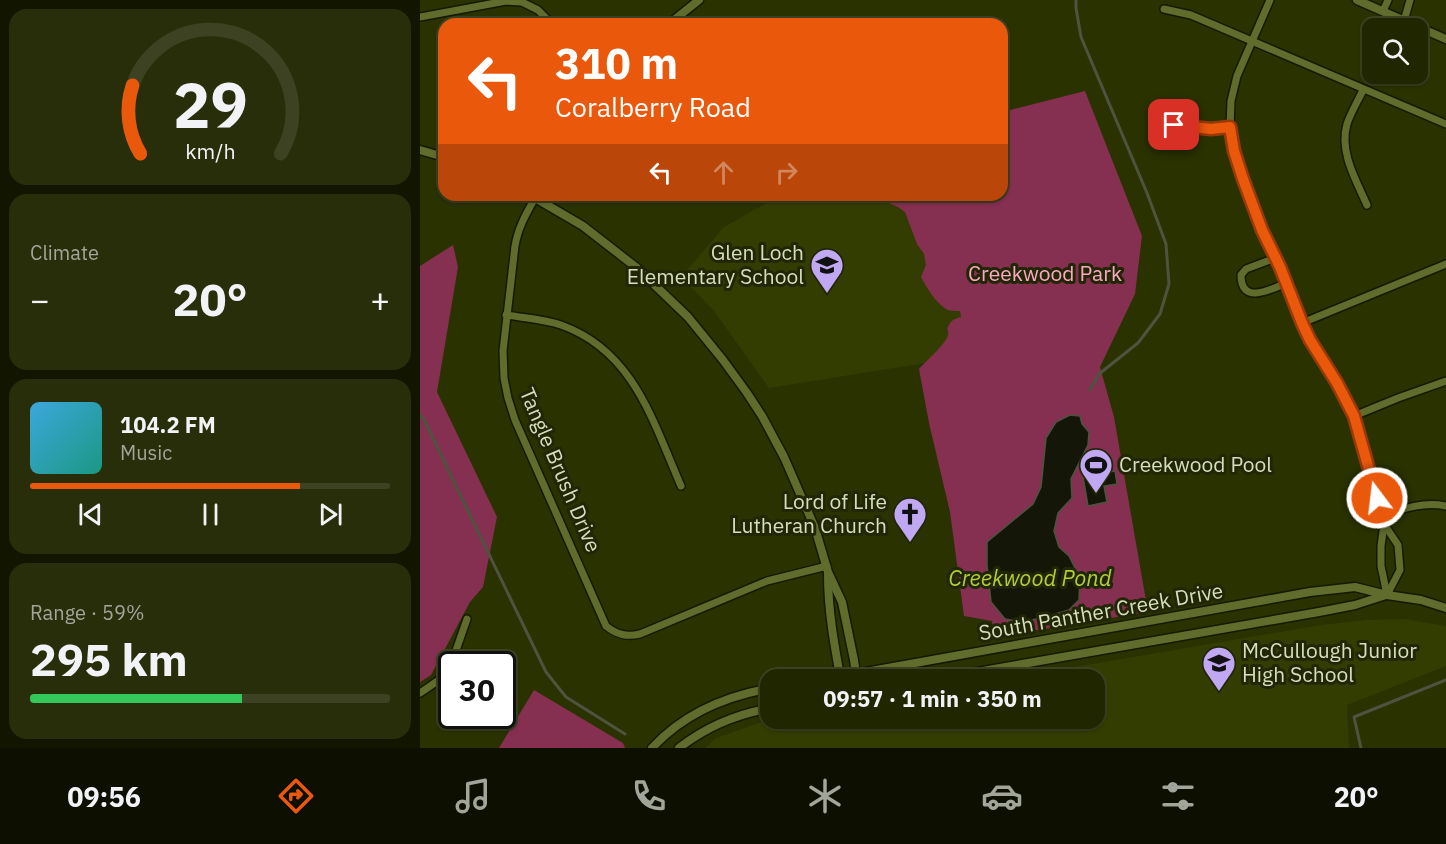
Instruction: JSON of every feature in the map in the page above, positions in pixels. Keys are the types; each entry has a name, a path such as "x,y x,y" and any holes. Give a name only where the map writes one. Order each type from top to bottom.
{"street":[{"path":"676,18 699,0"},
{"path":"1270,0 1234,88 1230,113 1234,151 1262,230 1302,323 1354,416 1384,524 1398,545 1400,570 1387,595"},
{"path":"1357,0 1398,18"},
{"path":"1383,11 1388,0"},
{"path":"1405,18 1410,0"},
{"path":"420,18 506,1 522,2 538,10 546,18"},
{"path":"1164,9 1191,15 1446,124"},
{"path":"1428,31 1446,39"},
{"path":"1363,90 1347,124 1344,144 1367,205"},
{"path":"1158,129 1174,125 1211,129 1230,127"},
{"path":"420,150 438,155"},
{"name":"Tangle Brush Drive","path":"532,201 517,234 506,315 503,351 504,378 515,420 606,626 614,632 629,636 652,629 767,580 828,569"},
{"path":"542,201 583,226 636,268 688,317 723,360 762,416 784,457 815,528 828,569 842,602 854,669"},
{"path":"1275,258 1246,269 1241,275 1241,282 1246,290 1253,294 1265,292 1286,283"},
{"path":"1302,323 1446,264"},
{"path":"506,315 560,325 599,345 613,357 636,386 681,486"},
{"path":"1354,416 1446,381"},
{"path":"1382,516 1412,507 1437,504 1446,506"},
{"path":"1384,524 1381,546 1387,595"},
{"path":"828,569 830,617 840,669"},
{"name":"South Panther Creek Drive","path":"893,669 1310,592 1355,587 1421,600 1446,608"},
{"name":"South Panther Creek Drive","path":"994,669 1319,612 1387,595"},
{"path":"420,693 439,680 453,659 467,619"},
{"path":"651,748 678,724 699,710 723,700 760,690"},
{"path":"678,748 710,727 730,718 760,710"}],"shaded area":[{"name":"Glen Loch Elementary School","path":"770,201 939,201 969,356 769,388 714,311 681,277 724,227"},
{"name":"McCullough Junior High School","path":"1405,619 1446,626 1446,666 1347,705 1349,748 705,748 716,738 760,723 760,729 1105,729 1105,669 1064,669 1321,625"}],"green space":[{"name":"Creekwood Park","path":"1085,91 1142,236 1135,294 1100,367 1114,417 1148,612 994,637 992,621 964,616 950,512 919,369 944,343 948,335 947,328 954,319 961,317 960,311 949,310 942,306 923,281 921,277 926,265 924,254 917,244 905,212 884,201 1008,201 1008,110"},
{"path":"453,245 458,267 437,392 497,517 483,587 470,602 444,651 438,651 438,662 431,675 420,682 420,266"},
{"path":"534,690 623,743 625,748 499,748 510,729 516,729 516,720"}],"water":[{"name":"Creekwood Pond","path":"1070,415 1080,416 1082,424 1089,432 1088,445 1071,479 1072,498 1058,513 1054,531 1059,547 1069,556 1080,578 1079,600 1069,610 1045,617 1023,622 1005,619 991,602 987,542 1033,504 1041,487 1046,438 1056,422"},
{"name":"Creekwood Pool","path":"1115,471 1117,484 1104,486 1107,502 1088,506 1083,477"}],"waterway":[{"path":"1076,0 1081,37 1166,244 1169,284 1160,314 1138,343 1099,374 1090,390"},
{"path":"420,415 546,672 566,697 625,734"},
{"path":"1361,748 1354,717 1446,680"}],"place":[{"name":"Glen Loch Elementary School","path":"827,294"},
{"name":"Creekwood Pool","path":"1096,494"},
{"name":"Lord of Life Lutheran Church","path":"910,543"},
{"name":"McCullough Junior High School","path":"1219,692"}],"route":[{"path":"1174,125 1211,129 1230,127 1234,151 1262,230 1310,340 1337,383 1354,416 1377,498"}]}
